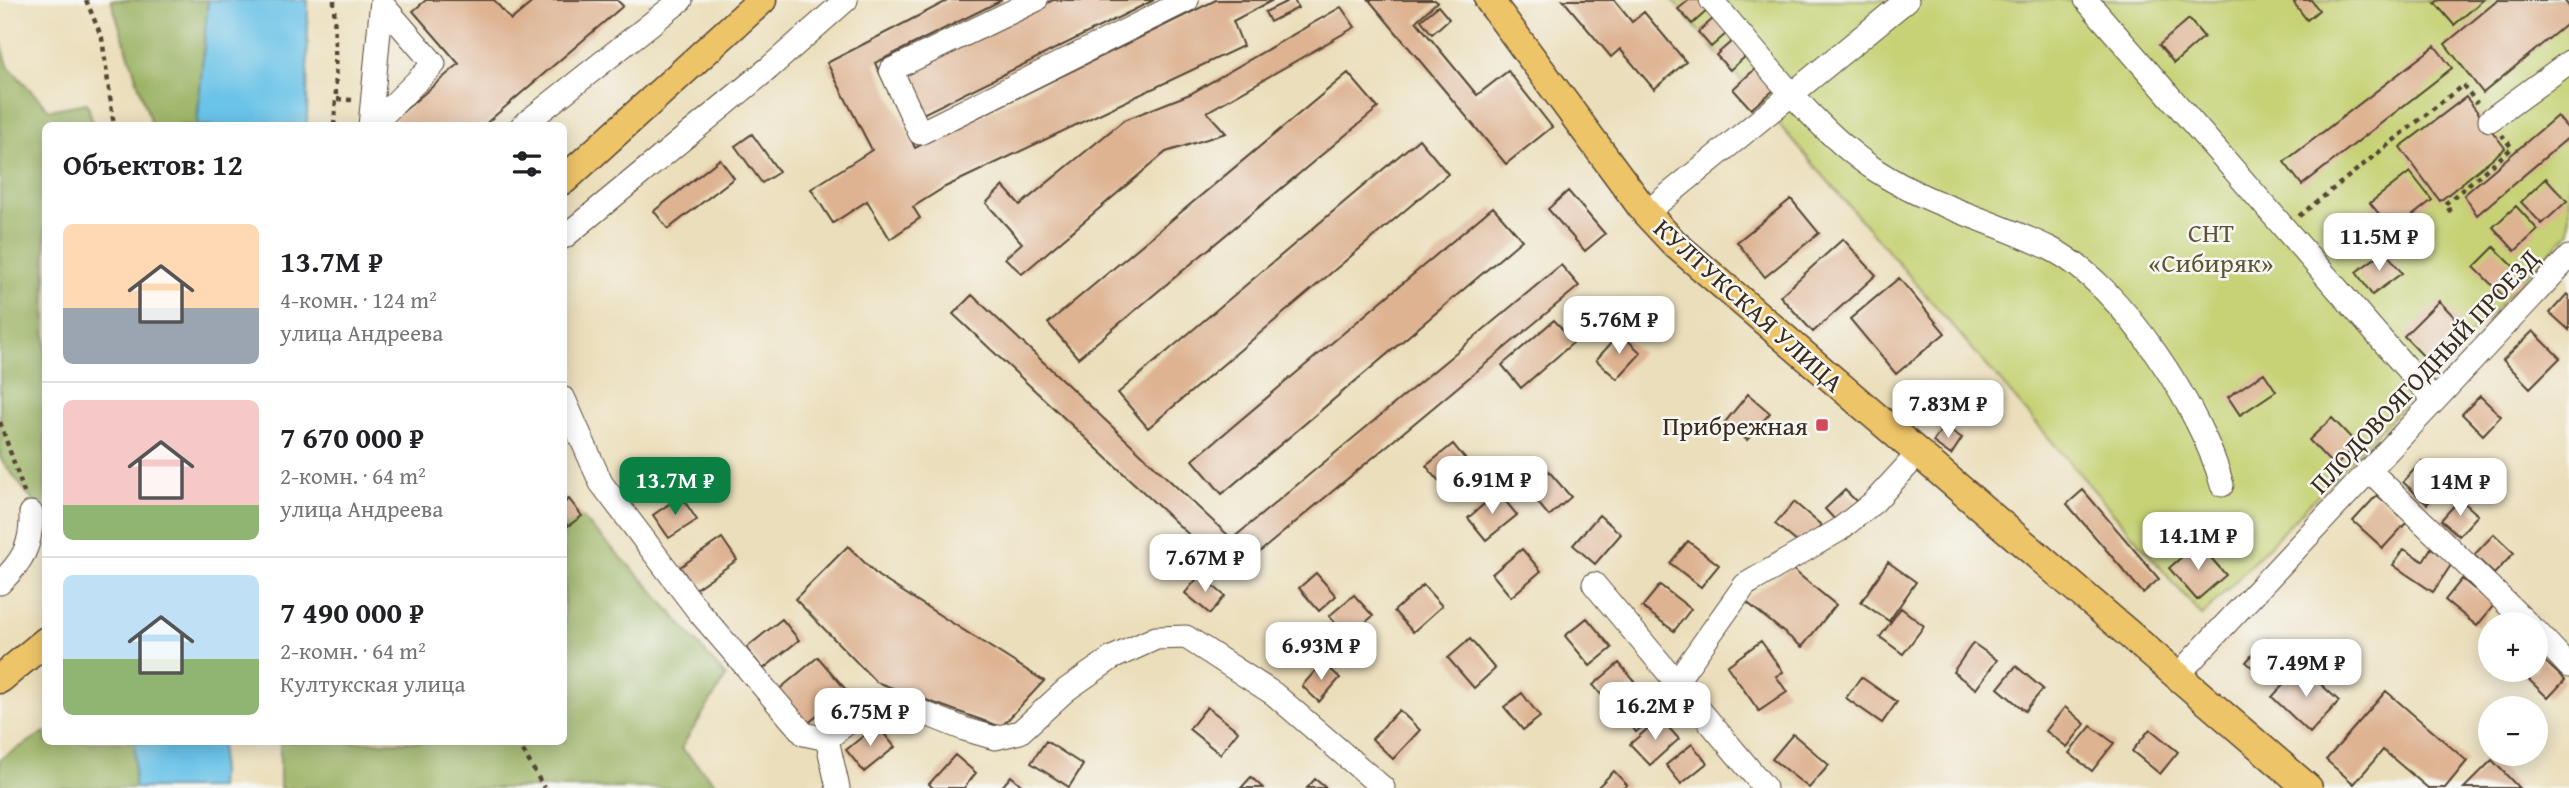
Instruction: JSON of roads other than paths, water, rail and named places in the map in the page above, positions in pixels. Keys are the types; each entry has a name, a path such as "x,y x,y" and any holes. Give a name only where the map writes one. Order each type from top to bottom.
{"main road":[{"path":"567,177 762,0"},
{"name":"КУЛТУКСКАЯ УЛИЦА","path":"1489,0 1646,213 1675,244 2308,788"},
{"path":"0,678 42,644"}],"street":[{"path":"527,122 681,0"},
{"path":"567,235 759,77 846,0"},
{"path":"1036,0 891,70 920,133 1187,0"},
{"path":"1646,213 1907,0"},
{"path":"2087,0 2434,400"},
{"path":"371,122 382,2"},
{"path":"375,122 434,64 382,2"},
{"path":"1723,6 1835,140 1879,172 2053,250 2091,277 2140,331 2163,365 2213,452 2222,485"},
{"path":"2490,120 2569,62"},
{"name":"ПЛОДОВОЯГОДНЫЙ ПРОЕЗД","path":"2176,677 2569,257"},
{"path":"567,406 601,483 699,612 804,734 827,739"},
{"path":"1676,682 1745,585 1839,530 1874,502 1917,454"},
{"path":"2369,470 2516,612"},
{"path":"0,583 15,568 32,537 31,513"},
{"path":"1594,584 1765,788"},
{"path":"827,739 871,704 891,700 964,729 995,738 1020,732 1066,690 1112,658 1156,638 1186,637 1275,694 1383,788"},
{"path":"2548,644 2569,666"},
{"path":"827,739 838,788"}],"water":[{"path":"208,0 308,0 307,122 197,122"},
{"path":"135,745 222,745 219,788 134,788"}],"place":[{"name":"Прибрежная","path":"1822,425"}],"park label":[{"name":"СНТ «Сибиряк»","path":"2211,247"}]}
